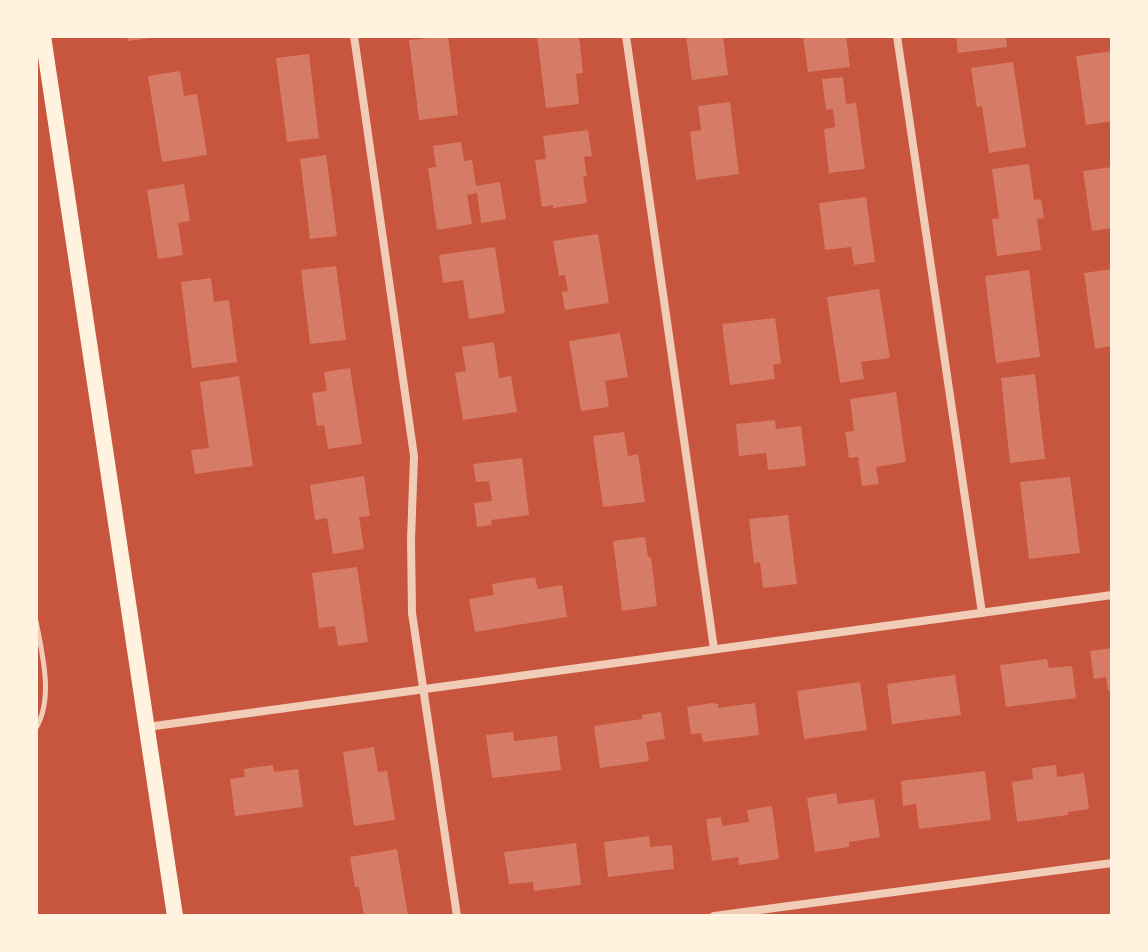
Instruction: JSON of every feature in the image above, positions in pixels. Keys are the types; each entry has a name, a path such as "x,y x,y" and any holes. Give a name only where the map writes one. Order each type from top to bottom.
{"main road":[{"path":"43,36 175,916"}],"street":[{"path":"354,36 414,456 412,613 457,916"},
{"path":"626,36 714,649"},
{"path":"897,36 982,613"},
{"path":"147,727 1112,595"},
{"path":"714,916 1112,863"}],"lane":[{"path":"36,621 45,694 41,720 36,728"}],"building":[{"path":"127,36 152,36 152,38 128,41"},
{"path":"448,36 458,115 419,120 409,40"},
{"path":"537,36 579,36 583,73 576,74 579,104 546,108"},
{"path":"686,36 723,36 728,75 692,80"},
{"path":"803,36 846,36 850,67 808,72"},
{"path":"956,36 1006,36 1007,47 958,53"},
{"path":"1112,51 1112,121 1086,125 1076,56"},
{"path":"309,54 319,138 287,142 276,58"},
{"path":"1013,62 1026,147 989,153 982,106 977,107 971,68"},
{"path":"180,71 184,96 197,94 207,155 162,162 148,76"},
{"path":"843,77 846,104 856,103 865,169 829,173 824,129 835,127 833,109 826,110 822,79"},
{"path":"730,102 739,174 696,180 690,132 701,130 698,106"},
{"path":"588,130 592,156 584,157 587,176 583,177 587,203 542,207 535,160 546,159 543,136"},
{"path":"461,142 464,161 472,160 476,186 500,182 506,219 481,223 477,193 467,195 472,224 437,230 428,168 436,167 433,146"},
{"path":"326,155 337,236 310,239 300,159"},
{"path":"1029,164 1034,200 1041,199 1044,218 1037,219 1041,250 997,256 992,219 999,218 992,169"},
{"path":"1112,167 1112,228 1092,231 1083,171"},
{"path":"184,184 190,221 178,223 183,255 158,259 147,190"},
{"path":"866,197 875,262 854,265 851,247 825,250 819,203"},
{"path":"598,234 609,303 565,310 562,292 568,291 565,275 559,276 553,241"},
{"path":"495,247 505,313 469,319 463,280 443,283 439,255"},
{"path":"336,266 346,340 310,344 301,270"},
{"path":"1112,269 1112,346 1095,349 1084,273"},
{"path":"1029,270 1040,357 996,363 985,276"},
{"path":"211,278 214,302 229,300 237,362 192,368 181,282"},
{"path":"879,289 890,358 861,362 864,379 840,383 827,297"},
{"path":"775,318 781,363 773,365 775,379 730,385 722,324"},
{"path":"620,333 628,377 605,381 609,407 581,411 569,341"},
{"path":"494,342 499,378 511,376 517,412 463,420 455,373 466,371 462,347"},
{"path":"350,368 362,444 328,449 324,425 317,426 312,393 327,391 324,372"},
{"path":"1035,374 1045,459 1010,463 1001,378"},
{"path":"239,376 253,466 195,474 191,450 209,448 200,382"},
{"path":"896,392 906,462 876,467 879,484 862,486 858,457 849,458 845,432 854,431 850,399"},
{"path":"775,420 776,429 801,426 806,466 768,470 766,453 739,456 736,424"},
{"path":"624,432 628,456 638,454 645,502 603,507 593,436"},
{"path":"522,458 529,515 491,520 492,525 477,527 474,503 492,501 489,481 476,482 473,464"},
{"path":"364,476 370,516 359,517 364,549 333,554 327,518 315,520 310,485"},
{"path":"1070,477 1080,553 1029,559 1020,482"},
{"path":"788,515 797,584 763,588 760,562 754,563 749,519"},
{"path":"645,537 648,557 651,557 657,606 622,611 613,541"},
{"path":"357,567 368,642 338,646 335,626 319,628 312,573"},
{"path":"535,577 538,589 562,585 567,617 475,632 469,599 494,595 492,584"},
{"path":"1112,648 1112,690 1108,691 1106,677 1094,679 1090,651"},
{"path":"1047,659 1049,668 1072,666 1076,698 1006,707 1000,665"},
{"path":"955,675 961,715 892,724 887,684"},
{"path":"860,682 867,730 804,739 797,691"},
{"path":"755,703 759,735 703,742 701,733 691,734 687,707 718,704 718,708"},
{"path":"661,712 665,739 646,742 649,761 600,768 594,726 642,719 642,715"},
{"path":"513,732 514,741 557,736 561,770 492,778 486,735"},
{"path":"374,747 378,772 387,771 395,820 354,826 343,752"},
{"path":"273,765 274,772 298,769 303,807 235,816 230,779 245,777 244,769"},
{"path":"1056,765 1057,777 1084,773 1089,809 1017,822 1012,782 1033,779 1032,768"},
{"path":"985,771 991,820 919,829 916,804 903,806 901,781"},
{"path":"836,793 838,804 874,799 880,837 849,842 849,847 815,852 807,798"},
{"path":"772,806 779,859 739,865 738,857 712,861 706,819 721,817 722,826 749,822 747,810"},
{"path":"649,836 650,847 672,845 674,869 608,877 604,842"},
{"path":"576,843 581,885 534,891 533,882 509,884 504,852"},
{"path":"397,849 408,915 364,916 350,857"}]}
